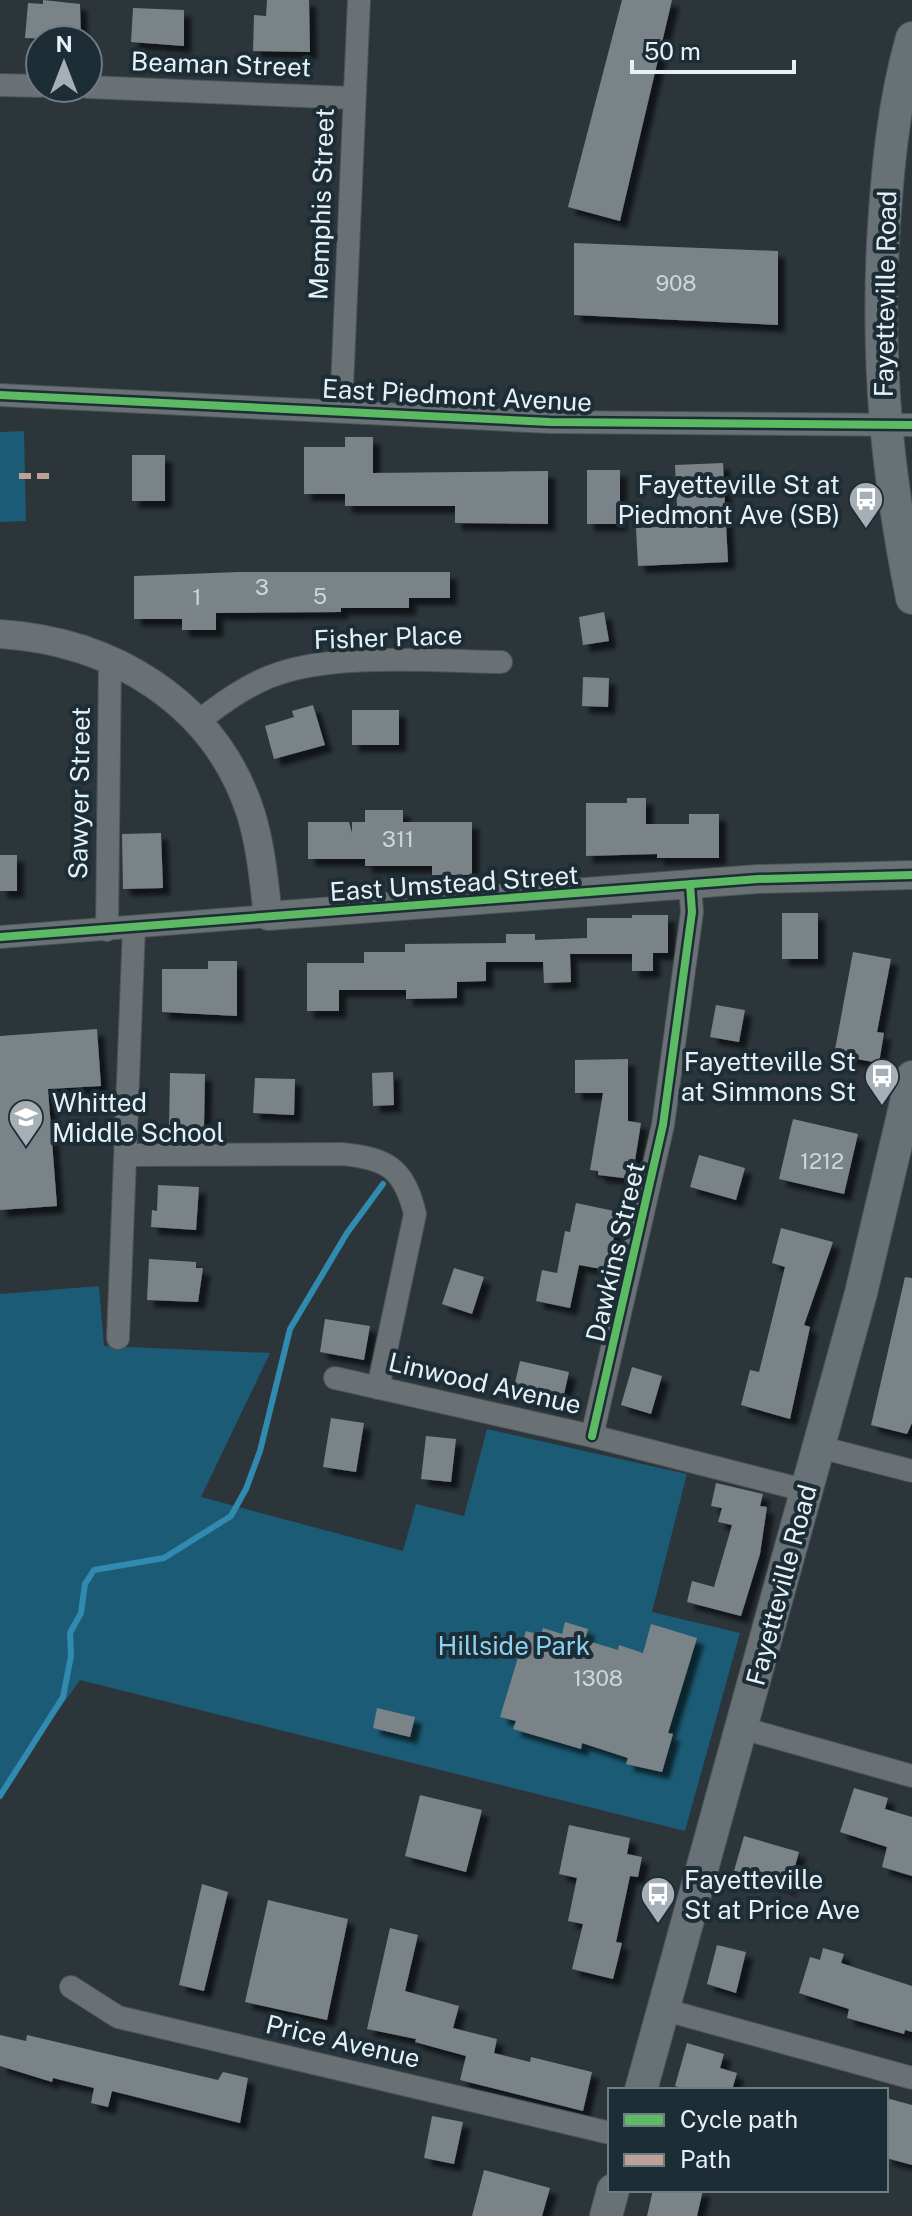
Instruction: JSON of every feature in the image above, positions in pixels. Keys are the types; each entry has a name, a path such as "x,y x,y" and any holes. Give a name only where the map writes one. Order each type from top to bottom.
{"main road":[{"name":"Fayetteville Road","path":"912,38 902,77 884,211 880,296 898,426 892,500 912,598"},
{"name":"Fayetteville Road","path":"642,2088 808,1491 861,1293 912,1078"},
{"path":"606,2216 612,2192"}],"street":[{"name":"Memphis Street","path":"341,410 359,0"},
{"path":"0,85 24,86"},
{"name":"Beaman Street","path":"104,88 353,98"},
{"name":"East Piedmont Avenue","path":"0,395 550,422 898,426"},
{"path":"0,634 55,640 110,658 176,698 223,758 248,806 261,857 268,916"},
{"name":"Sawyer Street","path":"107,930 110,658"},
{"name":"Fisher Place","path":"197,722 235,693 271,676 306,666 501,662"},
{"name":"East Umstead Street","path":"0,937 690,884 821,876 912,875"},
{"name":"Dawkins Street","path":"592,1436 663,1125 692,912 690,884"},
{"path":"118,1338 134,927"},
{"path":"127,1155 341,1154 385,1162 400,1177 415,1214 378,1388"},
{"name":"Linwood Avenue","path":"335,1378 592,1436 808,1491"},
{"path":"819,1447 912,1471"},
{"path":"742,1728 912,1776"},
{"name":"Price Avenue","path":"71,1987 118,2017 608,2133"},
{"path":"662,2009 912,2078"}],"green space":[{"path":"24,431 26,521 0,522 0,432"},
{"name":"Hillside Park","path":"99,1286 104,1346 270,1353 201,1497 403,1551 416,1504 464,1516 487,1429 687,1474 652,1612 740,1633 685,1831 80,1680 0,1793 0,1294"}],"building":[{"path":"43,0 80,4 81,24 26,24 28,3 43,4"},
{"path":"267,0 309,0 310,52 253,51 254,15 266,16"},
{"path":"622,0 672,0 620,221 568,207"},
{"path":"133,8 184,10 184,46 131,42"},
{"path":"574,243 778,251 778,325 574,315"},
{"path":"345,437 373,437 373,473 548,471 548,524 455,523 455,506 345,506 345,494 304,494 304,447 345,447"},
{"path":"132,455 165,455 165,501 132,501"},
{"path":"723,463 728,562 638,566 636,528 678,526 675,465"},
{"path":"587,470 620,470 620,524 587,524"},
{"path":"239,572 450,572 450,598 409,598 409,608 216,613 216,630 182,630 182,619 134,619 134,576"},
{"path":"604,612 609,641 583,645 579,617"},
{"path":"583,677 609,678 608,707 582,706"},
{"path":"313,705 325,745 274,759 265,726 294,717 292,711"},
{"path":"352,710 399,710 399,745 352,745"},
{"path":"627,798 646,798 646,824 689,824 689,814 719,814 719,858 657,858 657,854 586,856 586,803 627,803"},
{"path":"365,810 403,810 403,822 472,822 472,875 432,875 432,866 365,866 365,859 308,859 308,822 349,822 352,833 352,822 365,822"},
{"path":"161,833 163,888 123,889 122,834"},
{"path":"0,855 17,855 17,891 0,891"},
{"path":"782,913 818,913 818,959 782,959"},
{"path":"632,915 668,915 668,953 653,953 653,971 632,971 632,954 570,954 571,982 544,983 543,962 486,962 486,981 457,982 457,998 406,999 406,990 339,990 339,1011 307,1011 307,963 364,963 364,952 405,952 405,944 506,943 506,934 535,934 535,940 587,938 587,918 632,918"},
{"path":"853,952 891,959 877,1032 884,1033 879,1063 834,1055"},
{"path":"208,961 237,961 237,1016 162,1012 162,969 208,969"},
{"path":"716,1005 745,1010 739,1042 710,1037"},
{"name":"Whitted Middle School","path":"97,1029 101,1086 48,1089 57,1206 0,1210 0,1036"},
{"path":"628,1059 628,1121 641,1123 632,1179 598,1175 598,1171 590,1170 603,1093 575,1093 575,1060"},
{"path":"393,1072 394,1105 373,1106 372,1073"},
{"path":"170,1073 205,1074 204,1127 169,1127"},
{"path":"255,1078 295,1079 294,1115 253,1113"},
{"path":"793,1119 858,1134 844,1194 779,1179"},
{"path":"699,1155 745,1168 736,1200 690,1187"},
{"path":"158,1185 199,1187 196,1230 151,1227 152,1210 157,1211"},
{"path":"576,1203 619,1212 607,1270 579,1265 570,1308 536,1301 542,1270 557,1273 565,1231 570,1232"},
{"path":"781,1228 833,1242 804,1325 810,1327 790,1419 741,1405 750,1370 759,1372 785,1267 772,1263"},
{"path":"149,1259 196,1262 196,1268 203,1268 198,1302 147,1300"},
{"path":"454,1268 484,1277 472,1314 442,1304"},
{"path":"905,1277 912,1278 912,1423 907,1434 871,1425"},
{"path":"325,1319 370,1326 364,1360 320,1352"},
{"path":"520,1361 569,1372 562,1403 513,1392"},
{"path":"632,1367 662,1376 651,1414 621,1405"},
{"path":"331,1418 364,1423 356,1472 323,1467"},
{"path":"426,1436 456,1439 451,1482 421,1479"},
{"path":"716,1483 763,1494 760,1506 767,1507 760,1554 741,1616 687,1602 692,1581 714,1587 732,1525 718,1522 722,1508 711,1506"},
{"path":"565,1622 588,1629 585,1640 618,1650 619,1645 643,1653 651,1624 697,1638 668,1733 673,1734 662,1772 626,1764 628,1758 582,1743 581,1749 513,1729 516,1721 500,1717 526,1631 541,1635 543,1628 562,1634"},
{"path":"377,1708 415,1717 410,1737 373,1728"},
{"path":"854,1788 888,1798 885,1809 912,1817 912,1876 882,1867 887,1847 840,1832"},
{"path":"420,1795 482,1810 466,1872 405,1856"},
{"path":"569,1825 630,1838 627,1854 642,1857 638,1877 630,1876 616,1942 622,1943 613,1979 572,1969 583,1924 568,1921 577,1878 559,1874"},
{"path":"744,1836 799,1852 789,1888 734,1871"},
{"path":"202,1884 228,1892 204,1991 179,1985"},
{"path":"268,1900 348,1919 327,2020 245,2002"},
{"path":"390,1928 418,1935 405,1991 459,2006 453,2028 497,2039 494,2053 530,2062 531,2057 592,2072 583,2111 460,2080 466,2056 415,2042 416,2039 367,2029"},
{"path":"717,1945 746,1952 736,1993 707,1984"},
{"path":"823,1948 844,1954 841,1963 912,1986 912,2032 905,2030 904,2034 847,2018 849,2009 799,1993 810,1957 820,1960"},
{"path":"0,2035 26,2041 27,2035 218,2080 223,2072 248,2078 240,2123 112,2091 108,2107 91,2103 94,2088 53,2078 52,2082 0,2066"},
{"path":"687,2043 724,2054 720,2068 737,2073 733,2088 675,2086"},
{"path":"888,2099 912,2105 912,2165 888,2159"},
{"path":"432,2116 463,2122 454,2164 424,2158"},
{"path":"484,2170 550,2188 542,2216 472,2216"},
{"path":"653,2192 703,2192 697,2216 647,2216"}],"waterway":[{"path":"0,1796 63,1697 71,1656 70,1633 81,1613 85,1584 94,1570 164,1558 231,1516 246,1489 260,1451 290,1329 347,1233 383,1184"}],"marked path":[{"path":"19,476 54,476"}],"cycle path":[{"path":"0,395 550,422 912,425"},
{"path":"0,937 758,879 912,875"},
{"path":"592,1436 663,1125 692,912 690,884"}],"place":[{"name":"Fayetteville St at Piedmont Ave (SB)","path":"866,530"},
{"name":"Fayetteville St at Simmons St","path":"882,1107"},
{"name":"Whitted Middle School","path":"26,1148"},
{"name":"Fayetteville St at Price Ave","path":"658,1925"}]}
